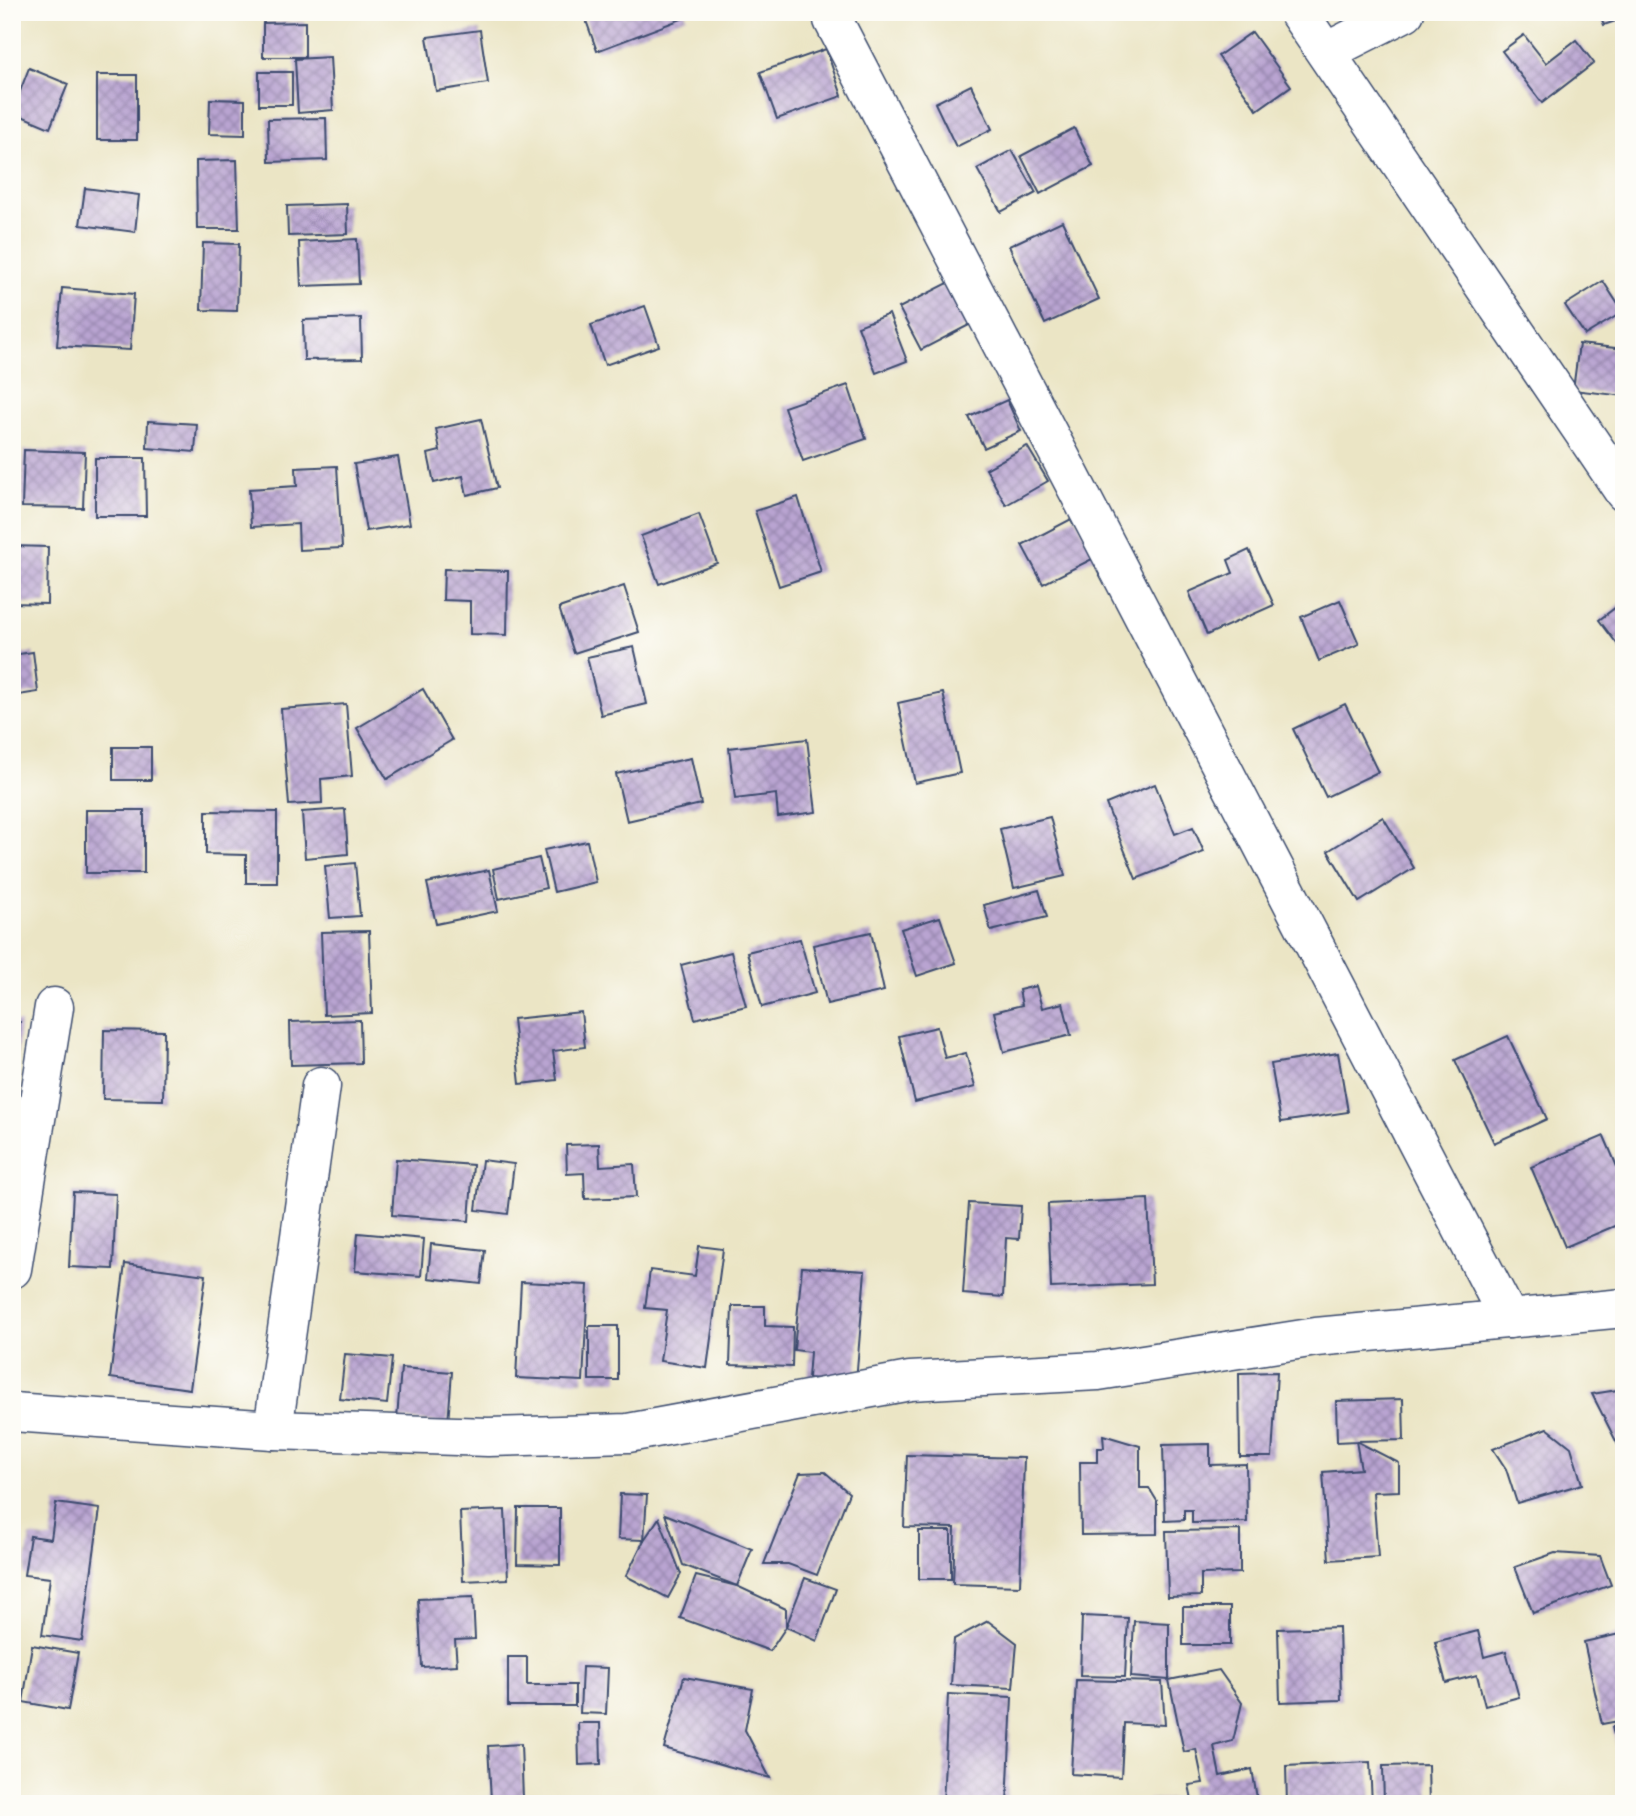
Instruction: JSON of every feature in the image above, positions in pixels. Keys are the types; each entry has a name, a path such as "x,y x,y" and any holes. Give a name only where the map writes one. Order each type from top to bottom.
{"street":[{"path":"1298,12 1624,492"},
{"path":"1326,52 1405,12"},
{"path":"833,20 1510,1319"},
{"path":"12,1269 54,1007"},
{"path":"273,1430 321,1086"},
{"path":"12,1412 273,1430 488,1437 628,1433 910,1381 1098,1371 1316,1337 1624,1308"}],"building":[{"path":"583,12 685,12 687,17 597,51"},
{"path":"1339,12 1381,12 1347,29"},
{"path":"1599,12 1624,12 1624,18 1604,25"},
{"path":"305,22 305,57 263,57 263,23"},
{"path":"480,30 488,83 436,91 427,37"},
{"path":"1252,32 1291,86 1257,110 1218,56"},
{"path":"1524,35 1546,63 1576,40 1594,63 1542,103 1502,51"},
{"path":"826,49 842,96 777,119 760,72"},
{"path":"330,57 333,110 298,113 295,59"},
{"path":"29,68 68,84 50,128 12,112"},
{"path":"259,72 292,72 292,105 259,105"},
{"path":"97,75 137,75 137,140 97,140"},
{"path":"971,85 992,129 956,147 935,103"},
{"path":"210,99 245,100 245,135 209,134"},
{"path":"326,118 327,160 269,162 268,119"},
{"path":"1074,128 1093,166 1040,194 1021,156"},
{"path":"1012,150 1036,193 1001,212 977,169"},
{"path":"237,160 239,229 197,229 196,161"},
{"path":"85,188 139,195 135,232 80,225"},
{"path":"347,204 348,234 288,236 287,206"},
{"path":"1062,221 1099,299 1045,324 1009,246"},
{"path":"357,239 359,284 301,286 299,242"},
{"path":"203,243 239,244 237,311 201,310"},
{"path":"1603,281 1623,312 1585,335 1565,305"},
{"path":"950,282 971,324 921,350 899,308"},
{"path":"62,288 134,294 130,350 57,346"},
{"path":"645,306 659,346 605,365 591,325"},
{"path":"889,314 907,361 876,373 858,326"},
{"path":"361,318 362,359 304,360 303,320"},
{"path":"1579,344 1624,349 1624,396 1573,390"},
{"path":"848,385 866,439 803,461 784,407"},
{"path":"1007,400 1021,431 984,448 969,417"},
{"path":"481,419 497,488 467,495 463,476 434,483 428,454 440,451 436,429"},
{"path":"148,421 197,424 195,452 147,448"},
{"path":"1027,446 1048,481 1006,505 986,469"},
{"path":"24,450 85,452 83,508 22,507"},
{"path":"398,457 410,524 366,531 354,464"},
{"path":"95,458 145,458 146,516 95,516"},
{"path":"337,466 342,548 299,550 298,524 251,527 249,489 297,486 296,468"},
{"path":"798,497 821,572 779,586 755,511"},
{"path":"699,514 717,563 659,584 641,536"},
{"path":"1075,517 1096,557 1043,584 1022,545"},
{"path":"12,546 48,547 47,604 12,603"},
{"path":"1249,550 1274,605 1207,635 1189,592 1233,573 1228,560"},
{"path":"444,569 508,571 507,635 470,634 470,601 443,600"},
{"path":"624,586 639,632 574,653 559,608"},
{"path":"1340,600 1359,644 1319,661 1301,617"},
{"path":"1624,601 1624,653 1599,620"},
{"path":"634,647 647,704 601,715 587,657"},
{"path":"33,652 38,692 12,696 12,655"},
{"path":"423,689 452,740 387,779 357,728"},
{"path":"943,693 960,773 915,783 898,703"},
{"path":"346,704 352,776 321,779 322,803 289,805 281,709"},
{"path":"1345,704 1378,772 1326,797 1293,729"},
{"path":"807,739 816,812 778,817 776,794 735,799 729,748"},
{"path":"113,747 151,747 151,780 113,780"},
{"path":"691,758 701,804 627,821 616,774"},
{"path":"1155,784 1175,834 1193,827 1204,852 1136,879 1106,804"},
{"path":"345,809 348,854 305,858 302,812"},
{"path":"86,810 144,810 144,873 86,873"},
{"path":"206,811 277,812 277,883 246,883 246,855 206,854"},
{"path":"1050,817 1065,876 1014,888 1000,829"},
{"path":"1383,817 1414,868 1359,902 1328,851"},
{"path":"587,841 596,882 554,892 544,850"},
{"path":"539,858 546,888 499,899 493,869"},
{"path":"355,863 360,916 330,918 325,866"},
{"path":"489,870 498,911 436,924 427,883"},
{"path":"1039,890 1047,917 991,931 984,905"},
{"path":"940,917 956,963 917,976 901,929"},
{"path":"369,931 372,1013 324,1015 321,932"},
{"path":"871,932 884,991 827,1004 813,945"},
{"path":"800,939 815,993 762,1007 747,952"},
{"path":"731,952 746,1006 695,1019 681,965"},
{"path":"1036,986 1042,1008 1063,1003 1071,1035 1004,1052 994,1012 1022,1005 1019,990"},
{"path":"581,1012 585,1047 553,1051 557,1080 520,1084 513,1019"},
{"path":"360,1020 361,1063 291,1065 290,1022"},
{"path":"12,1022 20,1022 14,1100 12,1100"},
{"path":"937,1027 945,1058 966,1053 975,1087 915,1102 899,1036"},
{"path":"104,1030 164,1031 163,1100 103,1099"},
{"path":"1508,1036 1547,1119 1494,1143 1455,1060"},
{"path":"1338,1053 1348,1112 1281,1122 1271,1064"},
{"path":"1604,1136 1624,1183 1624,1222 1565,1247 1531,1167"},
{"path":"599,1144 600,1166 634,1164 636,1197 585,1199 584,1173 567,1174 566,1145"},
{"path":"396,1159 473,1165 469,1221 392,1215"},
{"path":"482,1160 514,1164 508,1214 476,1210"},
{"path":"73,1192 116,1194 113,1269 69,1267"},
{"path":"1148,1199 1152,1284 1051,1288 1048,1204"},
{"path":"969,1203 1021,1206 1019,1239 1006,1238 1003,1297 963,1294"},
{"path":"358,1233 424,1239 421,1276 355,1271"},
{"path":"431,1244 485,1250 481,1284 428,1278"},
{"path":"699,1246 723,1249 707,1368 660,1361 667,1310 645,1308 650,1270 695,1276"},
{"path":"125,1264 206,1275 190,1389 110,1378"},
{"path":"802,1267 865,1271 856,1382 808,1378 810,1352 794,1350"},
{"path":"521,1282 588,1285 583,1381 516,1378"},
{"path":"732,1306 765,1306 765,1326 793,1327 792,1367 730,1365"},
{"path":"589,1326 618,1326 618,1380 589,1380"},
{"path":"345,1354 392,1358 387,1404 340,1399"},
{"path":"401,1368 452,1372 448,1423 397,1419"},
{"path":"1277,1372 1272,1457 1240,1457 1239,1373"},
{"path":"1624,1389 1624,1450 1621,1451 1592,1394"},
{"path":"1403,1399 1404,1440 1337,1442 1336,1401"},
{"path":"1547,1428 1571,1447 1582,1484 1517,1503 1506,1469 1493,1449"},
{"path":"1103,1435 1140,1446 1140,1488 1149,1488 1157,1501 1157,1534 1081,1535 1080,1462 1097,1462 1097,1448 1104,1448"},
{"path":"1356,1441 1399,1463 1399,1491 1373,1492 1378,1557 1329,1560 1323,1472 1361,1469"},
{"path":"1210,1444 1210,1465 1246,1464 1247,1522 1192,1523 1192,1510 1184,1510 1184,1520 1165,1521 1163,1445"},
{"path":"907,1455 1024,1458 1020,1586 953,1584 955,1528 904,1527"},
{"path":"825,1472 849,1493 817,1575 788,1564 764,1564 800,1473"},
{"path":"620,1494 647,1495 644,1540 618,1539"},
{"path":"56,1503 100,1509 82,1641 42,1635 50,1578 24,1575 30,1536 51,1539"},
{"path":"518,1508 560,1508 560,1565 517,1564"},
{"path":"505,1510 508,1579 463,1581 460,1512"},
{"path":"665,1514 752,1549 737,1586 683,1565"},
{"path":"659,1518 681,1574 668,1598 626,1576 644,1540"},
{"path":"1240,1530 1240,1573 1201,1574 1201,1596 1168,1597 1166,1531"},
{"path":"919,1531 951,1531 951,1579 919,1579"},
{"path":"1555,1553 1600,1556 1611,1585 1533,1613 1515,1567"},
{"path":"696,1576 737,1586 786,1609 786,1627 770,1651 680,1618"},
{"path":"805,1578 836,1589 817,1641 786,1627"},
{"path":"473,1597 475,1639 455,1640 457,1665 422,1667 418,1599"},
{"path":"1183,1607 1230,1607 1230,1645 1183,1645"},
{"path":"1082,1616 1128,1618 1125,1677 1080,1676"},
{"path":"988,1621 1017,1643 1013,1688 951,1685 954,1639"},
{"path":"1134,1621 1169,1623 1169,1680 1131,1677"},
{"path":"1339,1627 1341,1700 1280,1702 1278,1629"},
{"path":"1478,1631 1484,1657 1506,1651 1519,1697 1485,1706 1477,1675 1446,1683 1435,1642"},
{"path":"1624,1633 1624,1720 1602,1724 1584,1642"},
{"path":"32,1645 78,1653 68,1710 23,1702"},
{"path":"508,1657 527,1657 527,1685 575,1685 575,1706 508,1706"},
{"path":"582,1667 608,1668 606,1714 580,1713"},
{"path":"1219,1670 1242,1703 1233,1741 1214,1746 1220,1776 1252,1769 1258,1804 1193,1804 1189,1785 1203,1783 1196,1749 1184,1752 1169,1680"},
{"path":"684,1677 753,1689 745,1730 770,1778 664,1748"},
{"path":"1076,1680 1162,1682 1165,1725 1124,1723 1121,1777 1071,1774"},
{"path":"948,1694 1012,1697 1007,1804 943,1804"},
{"path":"578,1723 600,1723 601,1764 579,1765"},
{"path":"1624,1725 1624,1773 1623,1773 1612,1727"},
{"path":"521,1744 523,1799 491,1800 488,1746"},
{"path":"1370,1762 1372,1804 1287,1804 1286,1766"},
{"path":"1428,1765 1429,1804 1384,1804 1383,1766"},
{"path":"12,1797 36,1803 36,1804 12,1804"},
{"path":"1148,1799 1175,1799 1175,1804 1148,1804"}]}
